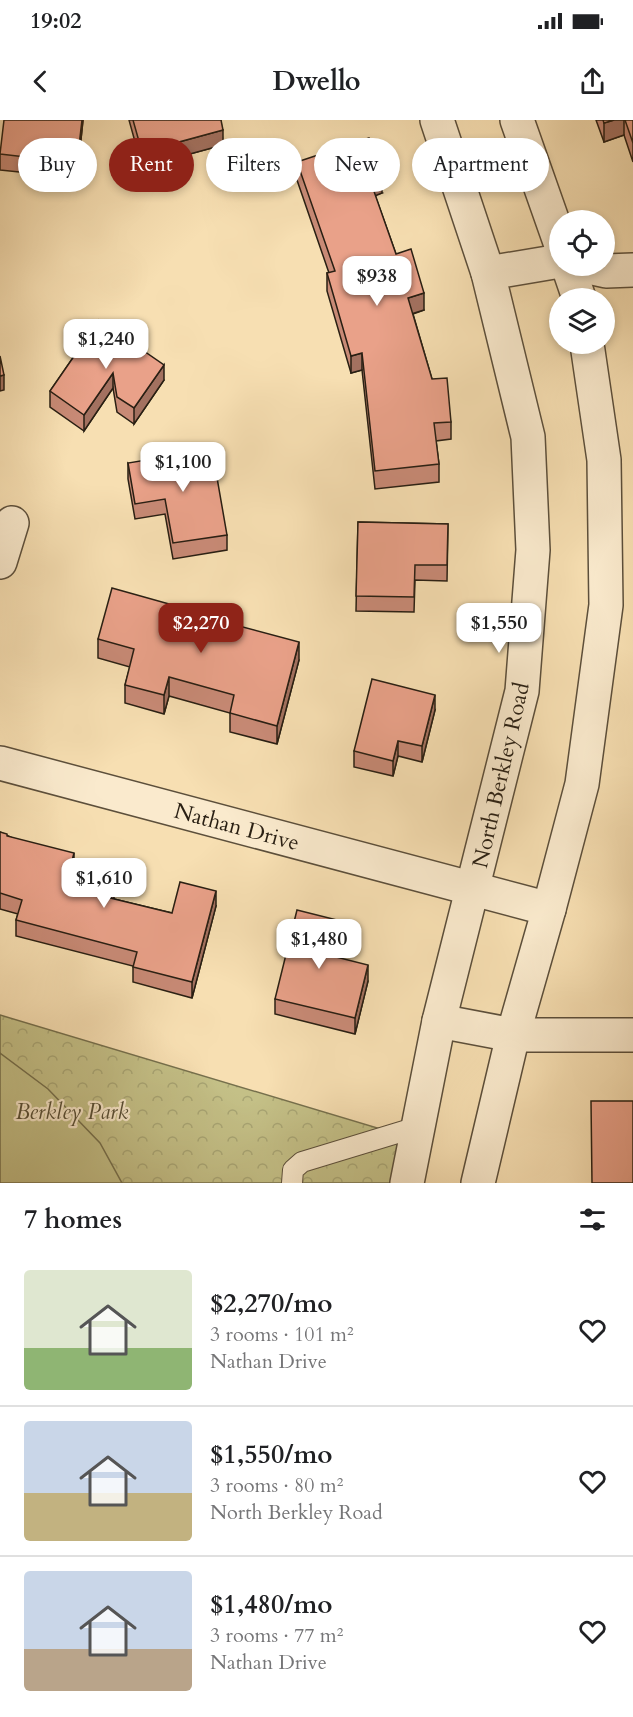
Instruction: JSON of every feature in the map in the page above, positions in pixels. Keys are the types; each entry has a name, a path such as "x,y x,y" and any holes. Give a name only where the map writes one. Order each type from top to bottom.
{"street":[{"name":"North Berkley Road","path":"407,1183 439,1021 522,691 533,550 528,437 489,273 437,120"},
{"path":"517,120 549,211"},
{"path":"489,273 549,263"},
{"path":"615,271 633,270"},
{"path":"478,1183 513,1035 582,784 606,605 603,460 588,354"},
{"path":"0,562 12,523"},
{"name":"Nathan Drive","path":"0,763 549,909"},
{"path":"439,1021 513,1035 633,1035"}],"lane":[{"path":"292,1183 293,1170 302,1162 417,1127"}],"green space":[{"name":"Berkley Park","path":"0,1015 414,1139 407,1183 0,1183"},
{"path":"0,1053 48,1089 100,1143 122,1183 0,1183"}],"building":[{"path":"4,120 82,120 80,138 18,138 18,156 0,154"},
{"path":"133,120 221,120 223,130 194,138 138,138"},
{"path":"625,120 633,120 633,143"},
{"path":"314,156 314,192 374,192 396,254 411,249 424,293 408,298 432,379 447,378 451,422 434,423 439,464 375,471 362,353 351,356 327,273 335,271 302,176 302,160"},
{"path":"99,320 164,365 134,408 117,397 113,373 84,415 50,391"},
{"path":"0,356 4,375 0,376"},
{"path":"212,449 227,535 173,543 165,499 135,504 128,463"},
{"path":"358,522 448,524 447,565 415,565 414,597 356,596"},
{"path":"112,588 187,609 186,612 299,642 277,726 230,713 234,695 169,677 164,695 125,685 134,649 98,639"},
{"path":"372,679 435,695 422,746 398,741 393,761 354,751"},
{"path":"0,832 7,836 74,853 69,872 114,883 110,898 172,913 180,882 216,891 192,982 133,967 137,952 16,920 22,900 0,893"},
{"path":"297,910 337,920 328,955 368,965 355,1018 275,999"},
{"path":"591,1101 633,1101 633,1183 592,1183"}]}
